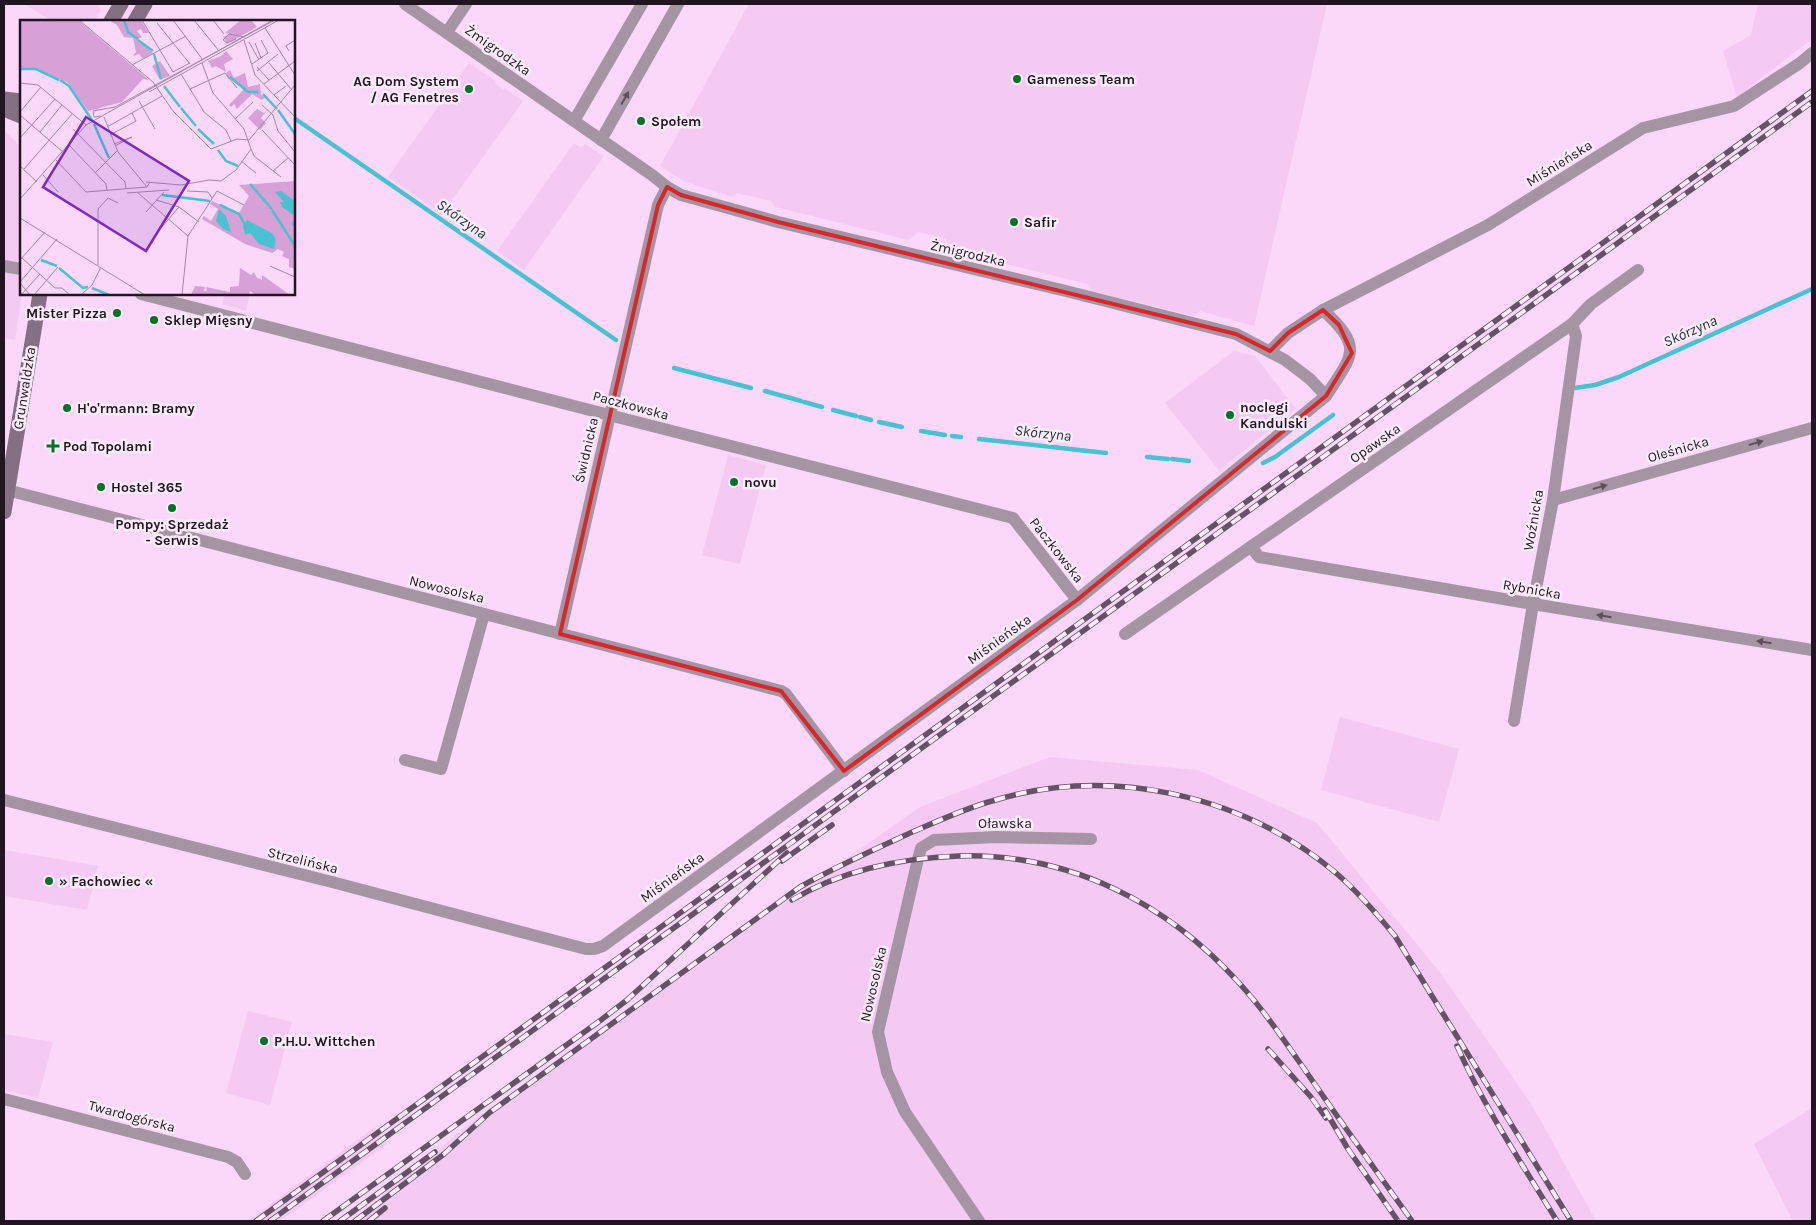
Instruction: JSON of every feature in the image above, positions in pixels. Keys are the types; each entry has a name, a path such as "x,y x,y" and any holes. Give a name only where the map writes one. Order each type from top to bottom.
{"street":[{"path":"112,20 121,4"},
{"path":"136,20 145,4"},
{"name":"Żmigrodzka","path":"405,4 667,187 682,195 778,222 1236,334 1285,360 1310,379 1326,396"},
{"path":"447,32 466,4"},
{"path":"574,121 642,4"},
{"path":"601,140 678,4"},
{"name":"Miśnieńska","path":"1270,351 1288,333 1324,310 1488,225 1643,128 1734,106 1800,63 1812,53"},
{"path":"4,99 20,101"},
{"path":"4,109 20,116"},
{"name":"Świdnicka","path":"560,634 658,205 667,187"},
{"path":"4,266 20,269"},
{"name":"Opawska","path":"1125,634 1252,548 1572,324 1591,304 1638,270"},
{"name":"Grunwaldzka","path":"4,512 40,295"},
{"name":"Paczkowska","path":"145,295 1013,518 1077,600"},
{"name":"Miśnieńska","path":"594,949 603,946 1077,600 1326,396 1352,353 1348,337 1324,310"},
{"name":"Woźnicka","path":"1514,721 1533,604 1553,500 1576,336 1572,324"},
{"name":"Oleśnicka","path":"1553,500 1812,428"},
{"name":"Nowosolska","path":"7,490 780,690 786,694 844,771"},
{"name":"Rybnicka","path":"1252,548 1259,556 1812,650"},
{"path":"405,760 442,769 484,614"},
{"name":"Strzelińska","path":"4,800 586,949 594,949"},
{"name":"Oławska","path":"921,848 934,840 996,837 1090,839"},
{"name":"Nowosolska","path":"921,848 878,1032 887,1072 904,1112 979,1221"},
{"name":"Twardogórska","path":"4,1099 228,1157 237,1162 246,1174"}],"highlighted area":[{"path":"667,187 681,195 778,222 1236,334 1270,351 1288,333 1323,310 1339,325 1352,353 1326,396 1077,600 844,771 781,691 560,634 658,205"}],"shaded area":[{"path":"24,4 98,4 101,10 95,20 50,20"},
{"path":"749,4 1327,4 1254,326 1200,311 1194,316 1091,291 1087,284 945,249 947,239 918,232 909,240 775,207 772,201 737,193 733,197 685,182 660,166"},
{"path":"1758,4 1812,4 1812,39 1737,97 1723,51 1751,35"},
{"path":"469,63 496,81 495,84 503,89 505,88 523,101 442,214 388,177"},
{"path":"4,130 20,146 20,264 4,262"},
{"path":"574,143 581,148 585,144 604,156 524,270 497,251"},
{"path":"4,271 20,274 20,295 22,295 15,340 4,338"},
{"path":"225,295 250,295 246,311 222,304"},
{"path":"1234,351 1255,356 1296,409 1219,470 1165,403"},
{"path":"728,455 766,465 740,564 702,555"},
{"path":"1340,717 1459,749 1439,822 1321,790"},
{"path":"1050,757 1198,770 1317,823 1442,975 1532,1105 1596,1221 351,1221 477,1118 920,807"},
{"name":"» Fachowiec «","path":"4,850 98,866 87,910 4,896"},
{"name":"P.H.U. Wittchen","path":"248,1011 292,1022 270,1105 226,1093"},
{"path":"4,1034 53,1042 38,1098 4,1090"},
{"path":"1812,1108 1812,1221 1793,1221 1754,1144"},
{"path":"375,1127 387,1144 280,1221 248,1221"}],"waterway":[{"name":"Skórzyna","path":"295,119 616,340"},
{"name":"Skórzyna","path":"1575,388 1595,385 1619,377 1812,289"},
{"name":"Skórzyna","path":"674,368 751,388"},
{"name":"Skórzyna","path":"765,391 801,401"},
{"name":"Skórzyna","path":"804,402 822,407"},
{"name":"Skórzyna","path":"833,410 856,416"},
{"name":"Skórzyna","path":"1263,463 1275,457 1333,415"},
{"name":"Skórzyna","path":"860,417 871,420"},
{"name":"Skórzyna","path":"879,422 902,427"},
{"name":"Skórzyna","path":"921,431 945,435"},
{"name":"Skórzyna","path":"952,436 961,437"},
{"name":"Skórzyna","path":"979,439 1106,453"},
{"name":"Skórzyna","path":"1147,457 1168,459"},
{"name":"Skórzyna","path":"1172,459 1189,461"}],"railway":[{"path":"256,1221 1812,91"},
{"path":"270,1221 1812,102"},
{"path":"355,1221 444,1154 489,1113 800,887 867,853 971,808 992,801 1037,791 1082,786 1127,787 1173,794 1217,806 1259,823 1299,846 1336,873 1367,903 1395,936 1571,1221"},
{"path":"782,861 832,825"},
{"path":"323,1221 627,1000 787,853"},
{"path":"792,900 852,873 915,859 959,856 1000,857 1039,863 1077,874 1114,888 1148,907 1181,929 1212,955 1240,984 1278,1032 1412,1221"},
{"path":"1457,1046 1491,1113 1557,1221"},
{"path":"1268,1049 1311,1097 1326,1118"},
{"path":"1325,1110 1348,1149 1398,1221"},
{"path":"340,1221 435,1152"},
{"path":"369,1221 385,1208"}],"place":[{"name":"Gameness Team","path":"1017,79"},
{"name":"AG Dom System / AG Fenetres","path":"469,89"},
{"name":"Społem","path":"641,121"},
{"name":"Safir","path":"1014,222"},
{"name":"Mister Pizza","path":"117,313"},
{"name":"Sklep Mięsny","path":"154,320"},
{"name":"H'o'rmann: Bramy","path":"67,408"},
{"name":"noclegi Kandulski","path":"1230,415"},
{"name":"Pod Topolami","path":"53,446"},
{"name":"novu","path":"734,482"},
{"name":"Hostel 365","path":"101,487"},
{"name":"Pompy: Sprzedaż - Serwis","path":"172,508"},
{"name":"» Fachowiec «","path":"49,881"},
{"name":"P.H.U. Wittchen","path":"264,1041"}]}
